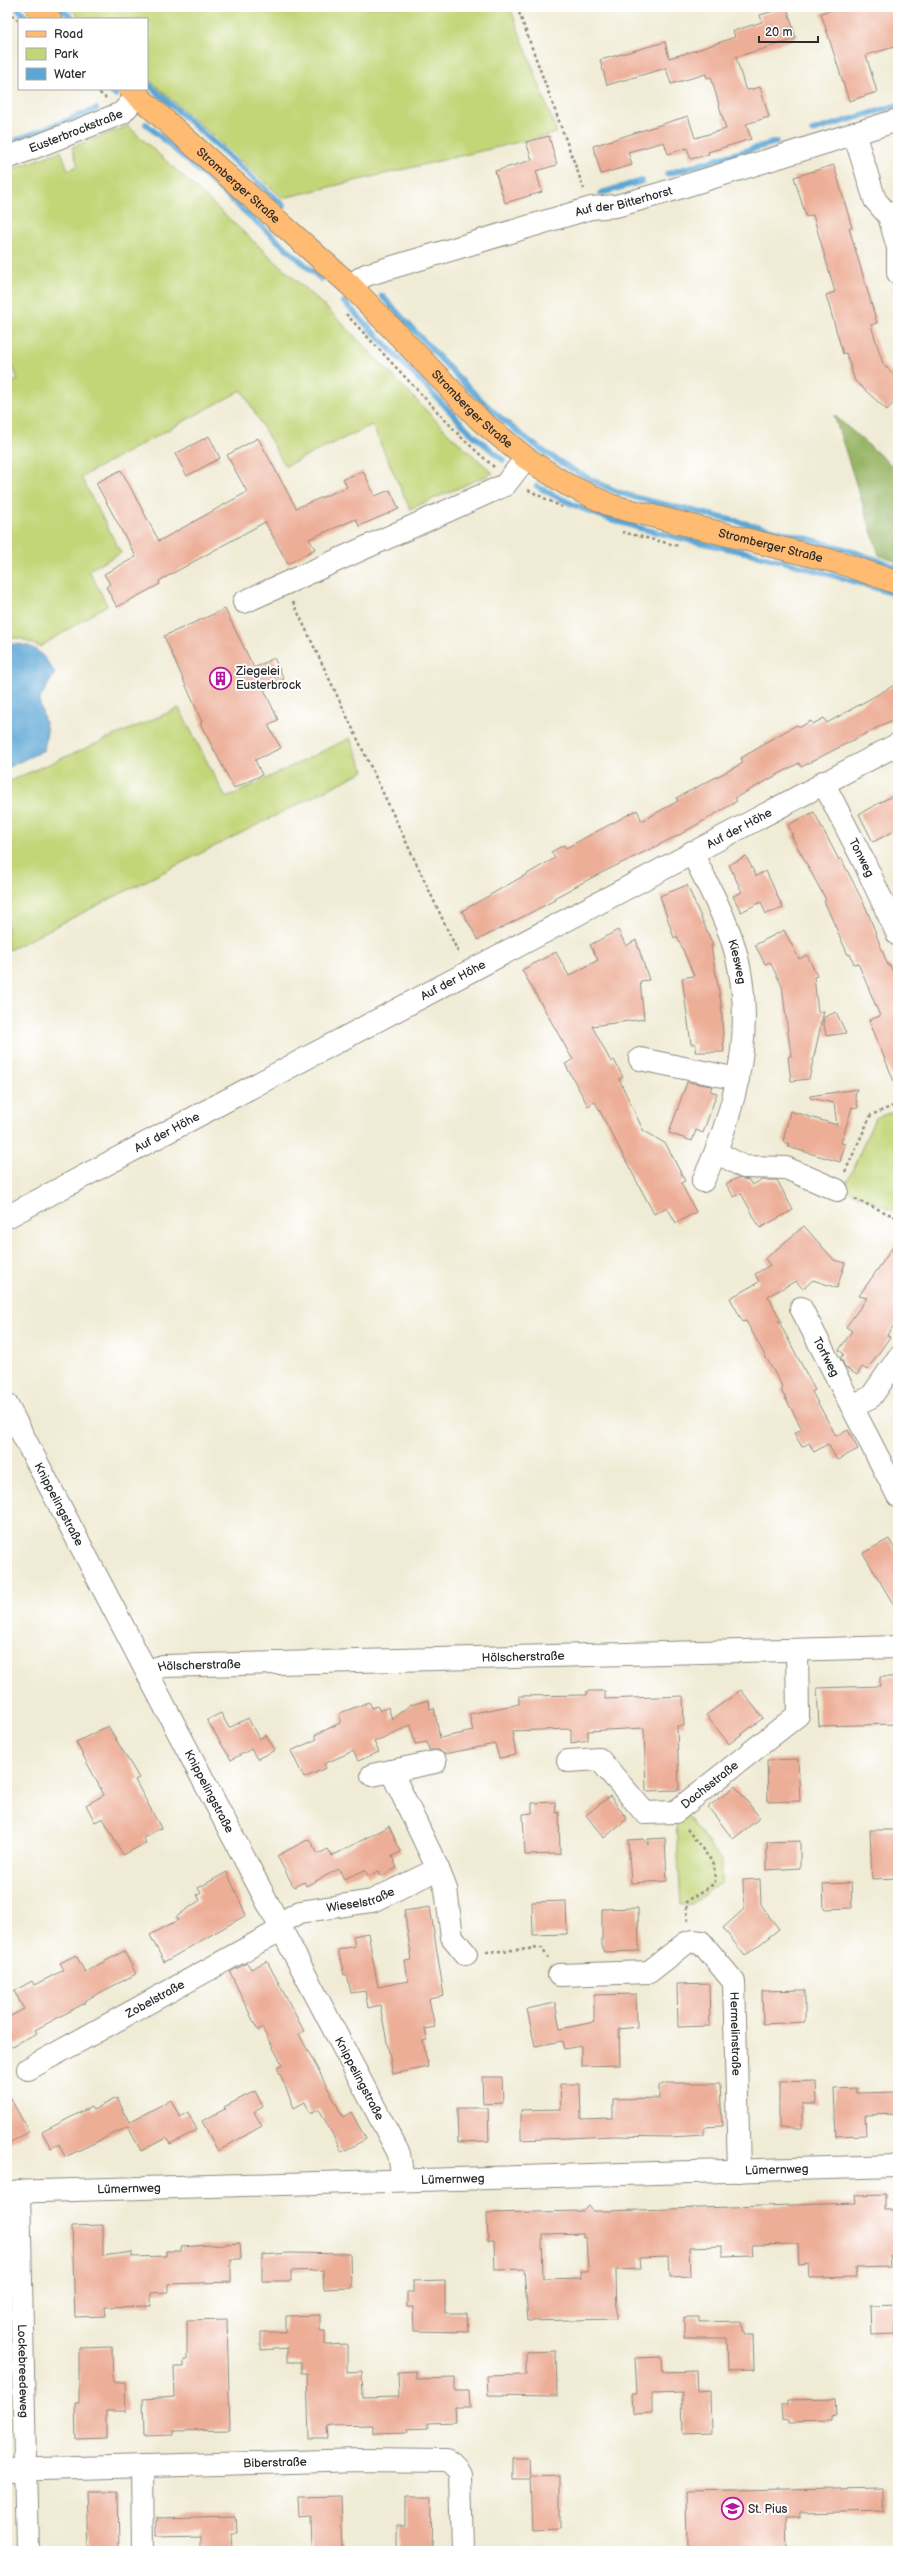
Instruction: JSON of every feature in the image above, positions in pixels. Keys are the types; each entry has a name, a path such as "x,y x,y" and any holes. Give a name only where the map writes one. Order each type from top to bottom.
{"main road":[{"path":"37,7 49,18"},
{"name":"Stromberger Straße","path":"134,92 350,285 480,421 526,458 566,484 612,506 841,563 898,583"}],"street":[{"name":"Eusterbrockstraße","path":"7,158 122,113 134,92"},
{"name":"Auf der Bitterhorst","path":"350,285 366,275 590,208 616,206 659,194 898,120"},
{"path":"854,133 875,200 889,216 898,248"},
{"path":"898,253 898,272"},
{"path":"244,602 505,485 526,458"},
{"name":"Auf der Höhe","path":"7,1217 823,782 898,744"},
{"name":"Tonweg","path":"823,782 864,862 898,936"},
{"name":"Kiesweg","path":"692,852 727,925 738,964 744,1011 742,1062 732,1106 716,1152 703,1181"},
{"path":"640,1059 738,1079"},
{"path":"716,1152 744,1167 786,1168 837,1190"},
{"name":"Torfweg","path":"801,1308 898,1496"},
{"path":"852,1406 871,1397 898,1358"},
{"name":"Knippelingstraße","path":"7,1405 148,1671 399,2154 403,2180"},
{"name":"Hölscherstraße","path":"148,1671 163,1666 797,1651 898,1647"},
{"name":"Dachsstraße","path":"568,1761 599,1759 645,1813 675,1812 798,1715 797,1651"},
{"path":"435,1762 381,1773 438,1868 446,1889 452,1937 466,1954"},
{"name":"Wieselstraße","path":"281,1926 300,1912 372,1901 438,1868"},
{"name":"Zobelstraße","path":"28,2069 281,1926"},
{"name":"Hermelinstraße","path":"559,1975 649,1972 686,1943 693,1941 700,1942 734,1982 739,2171"},
{"name":"Lümernweg","path":"13,2192 898,2166"},
{"name":"Lockebreedeweg","path":"13,2192 17,2469 27,2551"},
{"name":"Biberstraße","path":"17,2469 360,2460 446,2461 456,2467 460,2474 462,2551"},
{"path":"142,2466 143,2551"}],"path":[{"path":"517,7 590,208"},
{"path":"7,11 18,20"},
{"path":"284,583 467,972"},
{"path":"898,1104 871,1115 837,1190 898,1218"},
{"path":"675,1812 714,1864 715,1882 686,1902 688,1922 683,1925"},
{"path":"466,1954 542,1948 559,1975"}],"green space":[{"path":"68,7 510,7 557,133 283,198 148,79 148,18 81,18"},
{"path":"128,126 335,316 450,435 493,473 410,509 372,425 285,466 242,390 81,477 121,553 89,570 107,605 40,647 19,638 7,638 7,384 18,380 7,350 7,171 61,151 68,170 78,166 72,147"},
{"path":"834,415 898,471 898,562 879,555"},
{"path":"179,708 226,798 350,738 364,771 7,951 7,782"},
{"path":"898,1110 898,1213 844,1189 875,1118"},
{"path":"686,1814 721,1859 721,1882 692,1904 681,1905 676,1822"}],"water":[{"path":"20,644 38,651 55,673 39,700 47,731 44,750 7,768 7,645"}],"building":[{"path":"787,7 796,39 736,57 745,88 748,90 760,87 769,117 746,124 751,139 708,152 709,154 691,159 687,148 668,154 664,142 628,152 632,165 601,174 593,146 688,116 695,138 726,129 711,77 707,78 706,74 671,84 666,68 607,85 600,60 665,42 669,58 694,51 735,37 733,31 762,22 760,15"},
{"path":"842,7 898,7 898,46 866,55 877,92 849,101 821,13"},
{"path":"549,136 557,165 536,171 542,192 505,203 495,171 532,160 526,142"},
{"path":"834,165 852,228 849,228 877,323 871,325 883,364 898,378 898,398 887,410 855,381 846,353 843,354 826,295 835,292 813,215 806,217 794,177"},
{"path":"209,436 220,458 187,476 175,454"},
{"path":"258,438 296,508 347,487 343,479 363,471 375,496 390,490 399,509 359,526 356,519 309,539 315,549 288,564 265,522 159,581 160,584 117,607 106,587 110,584 104,574 136,557 96,483 121,470 159,541 247,492 227,455"},
{"name":"Ziegelei Eusterbrock","path":"225,609 254,668 274,658 284,679 264,689 278,720 268,725 281,748 255,760 262,775 234,788 200,723 202,722 164,636"},
{"path":"898,683 898,717 801,767 799,763 735,798 737,801 681,834 597,875 554,898 555,900 478,940 462,911 555,858 551,852 564,845 566,848 637,810 642,821 678,801 676,798 743,763 741,758 765,744 764,743 797,725 800,727 811,721 813,724 824,718 827,723"},
{"path":"892,796 898,808 898,829 873,842 859,814"},
{"path":"814,812 839,860 841,858 867,910 888,966 890,965 894,974 898,972 898,1091 869,1020 880,1016 858,963 854,964 850,954 848,955 824,901 826,900 791,835 793,835 788,825"},
{"path":"746,856 756,876 766,871 783,908 766,914 761,902 741,912 733,896 742,892 729,865"},
{"path":"687,885 713,945 711,946 721,1003 724,1052 695,1052 696,1044 691,1044 682,978 694,976 677,936 674,938 660,896"},
{"path":"618,930 626,946 636,940 649,980 640,981 644,1019 592,1026 611,1062 614,1060 623,1077 619,1079 643,1130 666,1144 685,1181 681,1183 696,1212 676,1223 667,1207 654,1214 595,1102 588,1106 565,1064 573,1060 522,970 556,952 569,976 598,960 590,945"},
{"path":"784,930 799,959 807,955 817,976 814,977 818,1012 824,1011 809,1079 791,1081 788,1057 791,1056 782,986 770,962 765,964 755,945"},
{"path":"836,1012 846,1033 826,1036 823,1018"},
{"path":"687,1082 712,1086 710,1091 717,1093 703,1133 696,1130 692,1141 669,1133"},
{"path":"857,1089 855,1095 858,1108 852,1107 841,1143 845,1144 840,1162 788,1147 789,1144 783,1142 790,1111 837,1125 834,1103 810,1098 810,1096"},
{"path":"737,1178 749,1180 752,1185 762,1180 777,1180 793,1210 760,1228 741,1193 734,1197 726,1184"},
{"path":"804,1226 834,1260 845,1263 837,1288 813,1280 803,1289 796,1281 768,1296 782,1323 778,1320 815,1390 812,1392 836,1436 848,1430 858,1449 837,1460 828,1444 814,1452 809,1443 802,1447 794,1433 802,1429 781,1390 783,1388 746,1321 743,1322 730,1298 759,1282 755,1274 770,1265 765,1259"},
{"path":"898,1240 898,1319 887,1335 890,1337 867,1370 862,1367 857,1375 845,1367 841,1358 844,1354 839,1350 852,1331 846,1327 867,1298 859,1296"},
{"path":"889,1539 898,1555 898,1612 863,1553"},
{"path":"880,1677 898,1677 898,1724 819,1726 817,1688 880,1686"},
{"path":"741,1690 763,1718 729,1744 706,1715"},
{"path":"587,1691 605,1691 605,1699 683,1696 684,1726 677,1726 679,1790 646,1791 644,1728 588,1731 588,1740 571,1743 571,1729 512,1731 516,1755 499,1758 495,1744 444,1754 439,1750 429,1750 427,1742 415,1744 411,1725 374,1742 379,1752 358,1761 353,1751 324,1764 326,1768 304,1778 291,1751 317,1739 315,1735 340,1723 340,1713 369,1702 372,1708 377,1706 380,1711 388,1707 392,1719 410,1705 429,1700 430,1709 434,1708 440,1738 473,1731 469,1714 519,1704 519,1696 587,1695"},
{"path":"221,1713 229,1728 248,1718 259,1739 266,1735 275,1750 257,1759 251,1749 231,1760 207,1720"},
{"path":"108,1726 139,1778 135,1780 161,1828 143,1838 146,1843 123,1855 103,1818 95,1822 86,1805 104,1795 76,1742"},
{"path":"798,1759 800,1801 768,1802 767,1760"},
{"path":"735,1786 760,1818 733,1839 708,1807"},
{"path":"610,1796 627,1819 604,1838 586,1815"},
{"path":"555,1802 556,1813 559,1812 560,1854 525,1855 523,1814 532,1813 532,1803"},
{"path":"389,1826 401,1852 392,1856 397,1868 381,1876 379,1871 368,1876 365,1870 344,1879 339,1869 306,1886 304,1882 294,1887 277,1856 309,1839 318,1854 328,1849 332,1856"},
{"path":"870,1830 896,1830 898,1878 872,1879"},
{"path":"665,1838 667,1881 631,1883 628,1840 643,1839 648,1845 648,1839"},
{"path":"800,1841 800,1868 767,1870 767,1842"},
{"path":"227,1872 246,1915 164,1962 150,1935 178,1920 176,1917 200,1900 197,1895 201,1893 198,1888"},
{"path":"760,1879 761,1906 779,1929 745,1956 723,1928 744,1909 743,1880"},
{"path":"851,1883 852,1908 824,1909 823,1884"},
{"path":"566,1901 567,1934 533,1935 532,1902"},
{"path":"430,1907 444,1996 429,1999 435,2027 425,2029 427,2040 423,2041 428,2067 393,2074 380,2005 368,2008 365,1991 351,1993 347,1975 344,1975 338,1950 355,1946 353,1936 368,1933 378,1987 408,1981 405,1961 412,1960 404,1911"},
{"path":"638,1908 639,1951 604,1952 602,1945 602,1909"},
{"path":"124,1951 136,1974 84,2001 85,2003 35,2030 37,2033 7,2049 7,2018 24,2009 14,1991 32,1981 34,1985 64,1970 60,1963 76,1955 85,1972"},
{"path":"267,1961 304,2031 299,2034 343,2117 351,2112 366,2139 342,2152 319,2109 310,2113 305,2102 294,2108 277,2067 282,2064 262,2028 258,2031 230,1972 247,1963 251,1969"},
{"path":"709,1983 710,2026 678,2027 677,1984"},
{"path":"805,1990 805,2022 763,2024 762,1991"},
{"path":"636,1994 637,2027 619,2029 620,2065 581,2066 581,2046 564,2049 562,2041 535,2046 527,2009 555,2003 560,2029 594,2022 594,1995"},
{"path":"482,2077 502,2077 503,2103 483,2104"},
{"path":"816,2081 817,2104 802,2104 802,2128 779,2128 779,2082"},
{"path":"665,2083 720,2083 722,2126 704,2127 704,2135 670,2137 614,2136 521,2140 521,2110 561,2109 560,2084 580,2084 581,2119 613,2118 613,2099 659,2098 659,2086"},
{"path":"857,2088 857,2093 898,2092 898,2114 865,2115 866,2135 836,2136 834,2089"},
{"path":"255,2091 263,2107 254,2112 262,2126 218,2151 202,2121 225,2109 224,2107"},
{"path":"7,2092 29,2132 7,2144"},
{"path":"117,2098 129,2122 171,2100 180,2117 188,2112 197,2130 170,2144 166,2138 141,2151 128,2127 65,2157 59,2144 51,2148 42,2132 91,2107 93,2110"},
{"path":"457,2108 488,2108 489,2141 458,2142"},
{"path":"885,2194 885,2210 894,2210 895,2256 889,2256 890,2267 855,2268 856,2277 810,2278 809,2264 799,2265 798,2244 751,2245 752,2255 722,2256 722,2246 689,2247 690,2276 670,2277 669,2257 639,2258 640,2269 616,2270 617,2319 528,2321 524,2269 495,2270 494,2242 488,2242 487,2213 584,2211 589,2206 593,2211 607,2211 856,2203 855,2195","holes":["583,2234 583,2238 586,2238 588,2271 580,2271 581,2278 543,2279 542,2235"]},
{"path":"103,2225 103,2256 132,2252 132,2257 166,2256 166,2251 181,2251 181,2247 240,2243 241,2259 231,2259 231,2282 168,2284 168,2292 151,2293 151,2306 105,2307 106,2316 75,2317 72,2226"},
{"path":"290,2253 350,2254 351,2288 324,2289 323,2270 291,2271 291,2281 262,2281 262,2255"},
{"path":"445,2280 445,2313 467,2313 468,2332 414,2331 413,2307 407,2307 407,2292 413,2292 413,2281"},
{"path":"896,2304 896,2334 871,2335 870,2305"},
{"path":"320,2315 320,2330 325,2330 325,2345 347,2344 347,2372 362,2371 363,2398 399,2397 398,2372 416,2371 416,2379 455,2378 455,2391 469,2391 470,2407 455,2407 456,2422 428,2423 428,2428 408,2429 409,2432 374,2433 373,2425 332,2426 327,2427 328,2438 309,2438 307,2373 301,2373 301,2362 287,2362 287,2348 261,2350 261,2332 286,2332 286,2316"},
{"path":"684,2317 699,2317 699,2322 742,2321 746,2335 753,2335 754,2370 728,2371 727,2338 684,2338"},
{"path":"227,2319 230,2430 174,2431 174,2435 144,2436 143,2399 175,2397 174,2367 184,2367 184,2360 187,2360 187,2320"},
{"path":"112,2347 113,2382 125,2382 126,2411 106,2411 106,2438 76,2439 75,2403 79,2403 79,2348"},
{"path":"556,2351 557,2396 488,2395 487,2376 526,2375 526,2352"},
{"path":"662,2357 663,2372 697,2371 698,2391 710,2390 711,2433 683,2434 682,2393 652,2394 652,2413 633,2414 632,2393 637,2393 635,2358"},
{"path":"835,2399 836,2417 832,2418 832,2422 789,2423 789,2420 782,2419 781,2405 788,2404 788,2400"},
{"path":"513,2458 529,2458 530,2479 513,2479"},
{"path":"560,2476 560,2529 532,2530 530,2477"},
{"path":"884,2487 884,2511 800,2513 800,2518 785,2518 786,2551 687,2551 686,2491"},
{"path":"87,2491 118,2491 119,2551 89,2551"},
{"path":"341,2496 343,2551 312,2550 311,2518 299,2519 298,2497"},
{"path":"405,2497 432,2497 431,2551 397,2551 397,2525 405,2525"},
{"path":"236,2516 237,2533 231,2533 232,2551 201,2551 201,2535 157,2536 157,2518"}],"waterway":[{"path":"16,7 28,18"},
{"path":"60,7 72,18"},
{"path":"148,84 284,206"},
{"path":"108,90 115,95"},
{"path":"812,131 898,105"},
{"path":"17,140 96,109"},
{"path":"146,124 321,279"},
{"path":"667,174 776,142"},
{"path":"601,193 642,181"},
{"path":"382,296 461,381 488,407 516,431 546,453 579,473 616,491 633,497 821,542 873,558 898,568"},
{"path":"344,302 471,433 503,460"},
{"path":"537,486 588,511 640,528 786,562 895,594"}],"place":[{"name":"Ziegelei Eusterbrock","path":"221,678"},
{"name":"St. Pius","path":"733,2509"}]}
